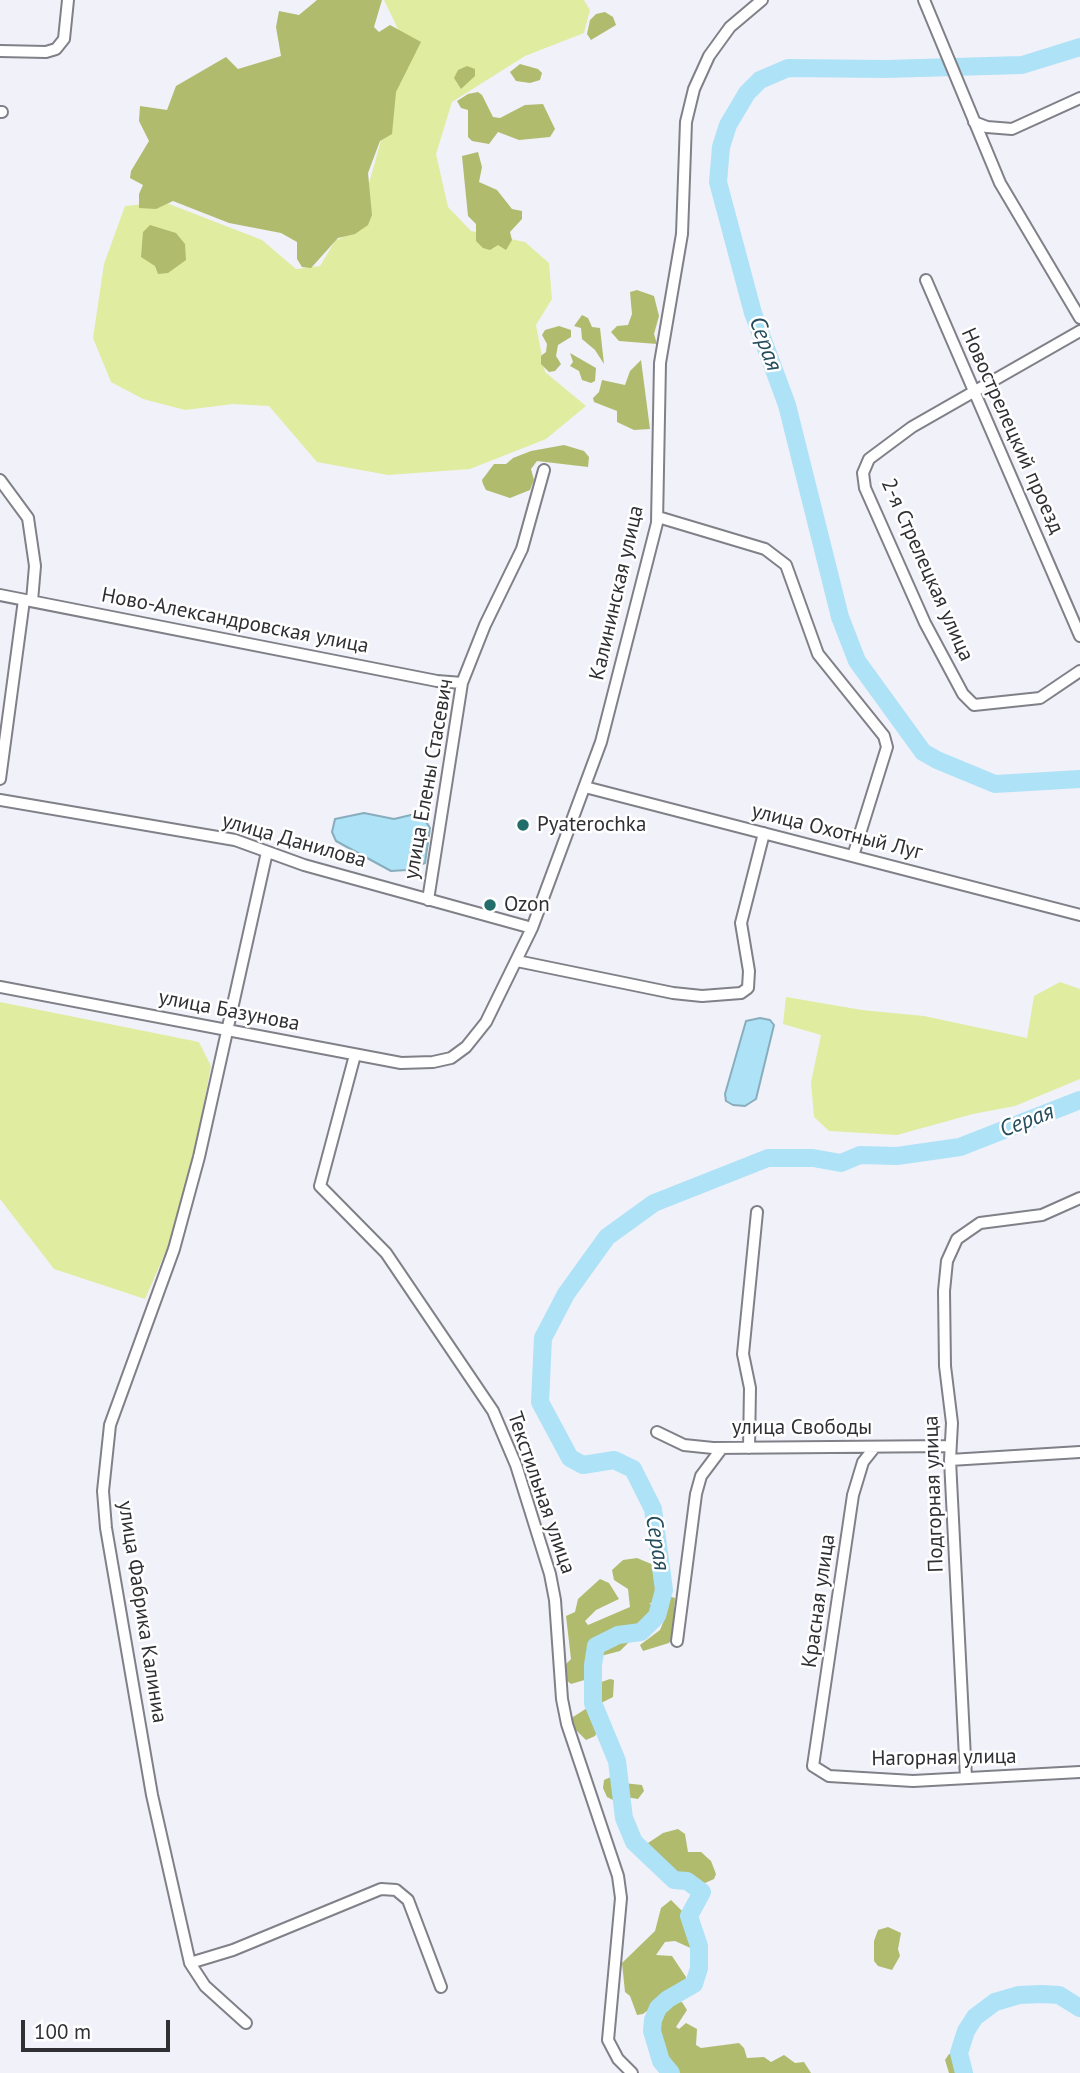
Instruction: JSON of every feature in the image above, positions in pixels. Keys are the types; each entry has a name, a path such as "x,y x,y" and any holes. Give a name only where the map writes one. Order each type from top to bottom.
{"street":[{"path":"0,51 46,52 56,48 64,39 68,0"},
{"name":"Калининская улица","path":"452,1058 466,1047 486,1022 517,961 532,928 601,742 657,517 660,363 682,234 686,122 694,89 709,56 730,27 762,0"},
{"path":"924,0 1000,183 1080,318"},
{"path":"974,122 987,127 1012,130 1080,98"},
{"name":"Новострелецкий проезд","path":"926,280 973,394 1053,569 1080,636"},
{"name":"2-я Стрелецкая улица","path":"1080,331 912,427 869,459 863,473 865,488 925,623 963,694 974,705 1040,698 1080,671"},
{"name":"улица Елены Стасевич","path":"428,900 462,683 485,625 522,549 544,470"},
{"path":"0,480 28,518 35,566 0,779"},
{"path":"657,517 765,549 786,565 818,654 877,725 887,747 853,856"},
{"name":"Ново-Александровская улица","path":"0,595 437,681 462,683"},
{"name":"улица Охотный Луг","path":"584,787 1080,915"},
{"name":"улица Данилова","path":"0,800 235,840 428,900 532,928"},
{"path":"517,961 673,993 702,996 741,993 748,988 749,971 741,923 764,833"},
{"name":"улица Фабрика Калиниа","path":"246,2023 205,1986 190,1963 152,1795 108,1541 103,1491 110,1425 174,1249 228,1030 267,852"},
{"name":"улица Базунова","path":"0,987 401,1063 452,1058"},
{"name":"Текстильная улица","path":"355,1055 320,1186 386,1253 493,1411 516,1465 550,1574 555,1600 562,1699 567,1724 618,1876 621,1898 608,2040 618,2059 632,2073"},
{"name":"Подгорная улица","path":"966,1778 950,1460 952,1423 945,1353 946,1271 957,1239 980,1223 1042,1216 1080,1198"},
{"path":"749,1448 750,1388 743,1354 757,1212"},
{"name":"улица Свободы","path":"657,1432 684,1445 722,1448 950,1446"},
{"name":"Красная улица","path":"813,1766 853,1494 863,1462 875,1447"},
{"path":"677,1641 696,1494 701,1476 722,1448"},
{"path":"950,1460 1080,1452"},
{"name":"Нагорная улица","path":"813,1766 829,1776 857,1779 966,1778 1080,1772"},
{"path":"190,1963 233,1950 381,1889 396,1890 408,1900 442,1987"}],"green space":[{"path":"317,0 382,0 374,27 379,32 390,25 421,42 396,92 392,134 380,141 368,173 372,215 368,225 355,234 338,238 311,268 302,267 297,259 297,242 281,233 229,223 173,201 156,209 139,208 139,194 143,185 130,178 131,171 149,141 139,121 140,106 167,110 176,86 226,57 238,69 281,56 276,27 279,11 299,15"},
{"path":"384,0 584,0 590,10 584,33 525,56 452,102 436,154 448,207 471,231 525,242 549,263 552,299 536,325 545,372 586,406 546,439 470,469 388,475 317,462 269,406 233,404 185,410 143,399 111,382 93,338 104,264 125,206 164,202 262,240 296,269 320,266 335,241 367,225 368,187 407,48"},
{"path":"605,12 613,17 616,25 591,40 587,34 590,20 596,14"},
{"path":"520,64 538,69 542,73 540,80 530,83 516,81 510,72"},
{"path":"467,66 475,69 475,76 461,89 454,78 458,70"},
{"path":"478,92 493,117 500,118 525,105 543,104 555,129 550,137 519,140 498,132 489,144 472,141 468,137 468,110 461,108 457,101 468,94"},
{"path":"478,152 482,167 479,182 497,190 512,209 522,211 522,219 510,232 512,240 506,250 498,245 490,250 483,248 476,241 476,224 468,216 462,156"},
{"path":"150,225 176,233 185,244 186,260 168,273 158,274 155,266 141,257 143,232"},
{"path":"637,290 654,296 659,316 654,334 657,344 619,341 611,332 617,326 628,325 632,314 630,292"},
{"path":"582,315 588,318 592,327 600,328 604,364 595,350 582,339 581,328 574,326"},
{"path":"559,326 571,330 571,337 558,345 556,356 561,364 555,371 549,372 541,364 541,356 546,352 547,344 542,335 545,330"},
{"path":"570,353 596,368 595,381 591,383 582,380 579,371 570,366 573,362"},
{"path":"641,360 650,429 634,430 617,422 617,411 594,402 593,398 599,392 602,380 625,385 630,371"},
{"path":"564,445 584,451 589,457 588,467 537,461 531,469 534,480 530,490 510,498 486,490 482,480 494,464 506,464 531,451"},
{"path":"1060,982 1080,989 1080,1079 1015,1106 973,1114 897,1135 829,1131 814,1117 811,1082 821,1035 783,1024 786,997 862,1010 924,1016 1027,1038 1034,996"},
{"path":"0,1002 199,1042 211,1066 192,1166 174,1233 145,1299 54,1269 0,1199"},
{"path":"637,1558 661,1568 666,1580 663,1597 649,1604 658,1605 660,1616 633,1630 629,1642 620,1651 597,1657 586,1668 591,1675 588,1679 571,1684 566,1680 565,1665 571,1659 566,1616 575,1612 578,1599 600,1579 609,1583 619,1599 596,1610 585,1621 588,1625 630,1607 628,1589 614,1580 612,1570 623,1560"},
{"path":"668,1596 675,1598 673,1636 669,1643 643,1651 640,1645 660,1630 667,1613 664,1601"},
{"path":"614,1680 613,1697 593,1707 589,1701 590,1686"},
{"path":"587,1708 591,1709 598,1730 595,1736 586,1740 573,1727 573,1717"},
{"path":"613,1776 621,1778 623,1783 642,1785 644,1791 638,1799 626,1797 615,1801 607,1797 603,1788 604,1780"},
{"path":"678,1829 685,1834 688,1852 701,1852 711,1861 716,1874 714,1879 705,1883 686,1876 676,1878 649,1854 648,1843 663,1833"},
{"path":"671,1900 703,1932 706,1945 695,1950 675,1941 665,1942 656,1955 672,1956 686,1977 685,1984 663,1999 652,2001 652,2007 637,2015 630,1996 625,1992 622,1963 655,1931 661,1908"},
{"path":"888,1927 901,1933 898,1949 900,1956 892,1970 878,1966 874,1961 874,1941 878,1930"},
{"path":"682,2002 687,2010 676,2027 679,2029 686,2023 697,2029 696,2045 701,2048 739,2043 747,2058 764,2057 771,2062 784,2055 795,2063 804,2062 811,2073 675,2073 667,2064 658,2019 667,2003"},
{"path":"954,2053 970,2073 949,2073 945,2060 949,2054"}],"water":[{"path":"364,813 394,819 415,814 425,820 430,828 425,863 407,870 391,871 336,841 332,832 335,819"},
{"path":"760,1018 770,1020 774,1025 756,1099 745,1106 733,1105 726,1101 725,1094 746,1021"}],"waterway":[{"name":"Серая","path":"1080,47 1022,65 886,69 788,68 760,80 747,93 728,125 721,147 718,182 753,313 787,405 840,617 857,661 923,752 937,760 995,784 1080,779"},
{"name":"Серая","path":"671,2073 661,2061 652,2031 653,2020 658,2008 668,1999 694,1984 699,1968 699,1946 689,1916 702,1892 687,1881 674,1880 634,1842 624,1818 617,1761 593,1703 596,1646 618,1635 641,1632 657,1616 664,1590 653,1509 633,1469 614,1460 583,1465 570,1458 540,1402 543,1338 566,1294 607,1237 654,1203 768,1158 813,1158 841,1163 860,1155 897,1156 960,1147 1080,1100"},
{"name":"Серая","path":"964,2073 959,2053 966,2031 975,2017 995,2002 1019,1995 1059,1995 1080,2008"}],"place":[{"name":"Pyaterochka","path":"523,825"},
{"name":"Ozon","path":"490,905"}]}
